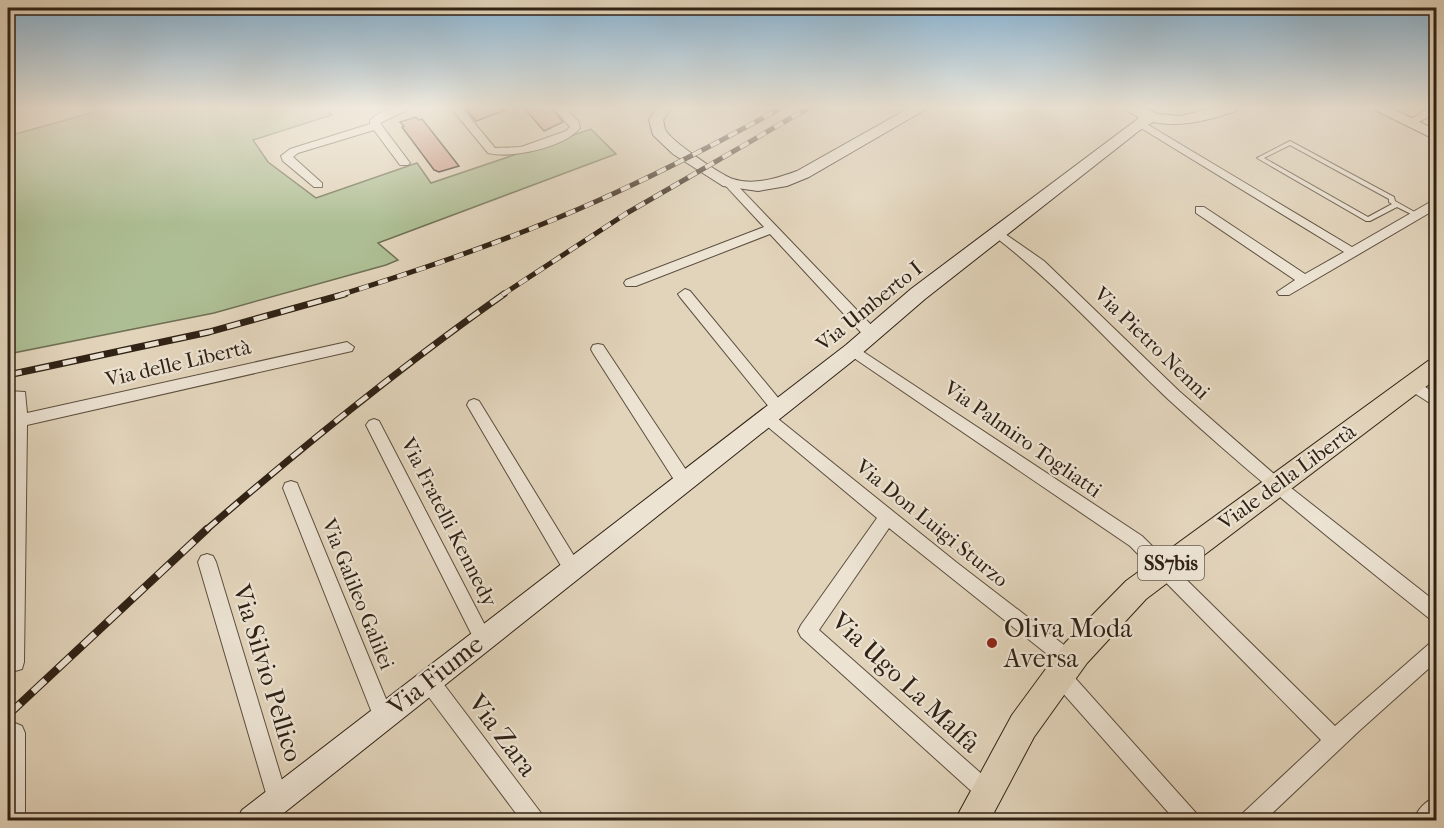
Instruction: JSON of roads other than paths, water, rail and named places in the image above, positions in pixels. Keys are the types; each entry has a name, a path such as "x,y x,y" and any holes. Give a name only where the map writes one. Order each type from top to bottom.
{"main road":[{"path":"673,147 729,183 758,186 781,183 803,174 852,147"},
{"name":"Via Umberto I","path":"621,532 872,335 918,294 998,233 1104,147"},
{"name":"Viale della Libertà","path":"972,820 1023,726 1065,668 1136,590 1437,367"},
{"name":"Via Fiume","path":"252,820 621,532"}],"street":[{"path":"308,147 287,156 289,161 318,185"},
{"path":"391,147 404,163"},
{"path":"488,147 492,151 501,153 517,152 532,147"},
{"path":"1187,147 1346,248"},
{"path":"729,183 872,335"},
{"path":"1284,292 1437,204"},
{"path":"1200,210 1305,280"},
{"path":"631,283 771,229"},
{"name":"Via Pietro Nenni","path":"998,233 1039,264 1174,395 1275,485 1437,613"},
{"name":"Via Don Luigi Sturzo","path":"685,294 773,413 888,517 1065,668 1189,820"},
{"name":"Via delle Libertà","path":"19,421 347,346"},
{"path":"598,349 684,481"},
{"name":"Via Palmiro Togliatti","path":"853,350 1136,541 1335,740"},
{"path":"1413,385 1437,401"},
{"path":"14,397 19,421 12,566 15,662"},
{"path":"474,405 573,570"},
{"name":"Via Fratelli Kennedy","path":"374,425 483,639"},
{"name":"Via Galileo Galilei","path":"291,488 383,716"},
{"name":"Via Ugo La Malfa","path":"888,517 807,631 986,791"},
{"name":"Via Silvio Pellico","path":"207,562 278,800"},
{"path":"1250,820 1335,740 1437,650"},
{"name":"Via Zara","path":"429,681 534,820"},
{"path":"15,733 15,820"},
{"path":"1424,820 1437,807"}],"lane":[{"path":"1283,147 1260,158 1368,220 1397,204"},
{"path":"1297,147 1392,198 1392,202 1417,215"}],"railway":[{"path":"340,295 534,228 621,190 710,147"},
{"path":"502,295 627,213 741,147"},
{"path":"8,375 209,332 345,294"},
{"path":"206,530 352,408 504,294"},
{"path":"8,715 207,529"}],"place":[{"name":"Oliva Moda Aversa","path":"992,643"}]}
